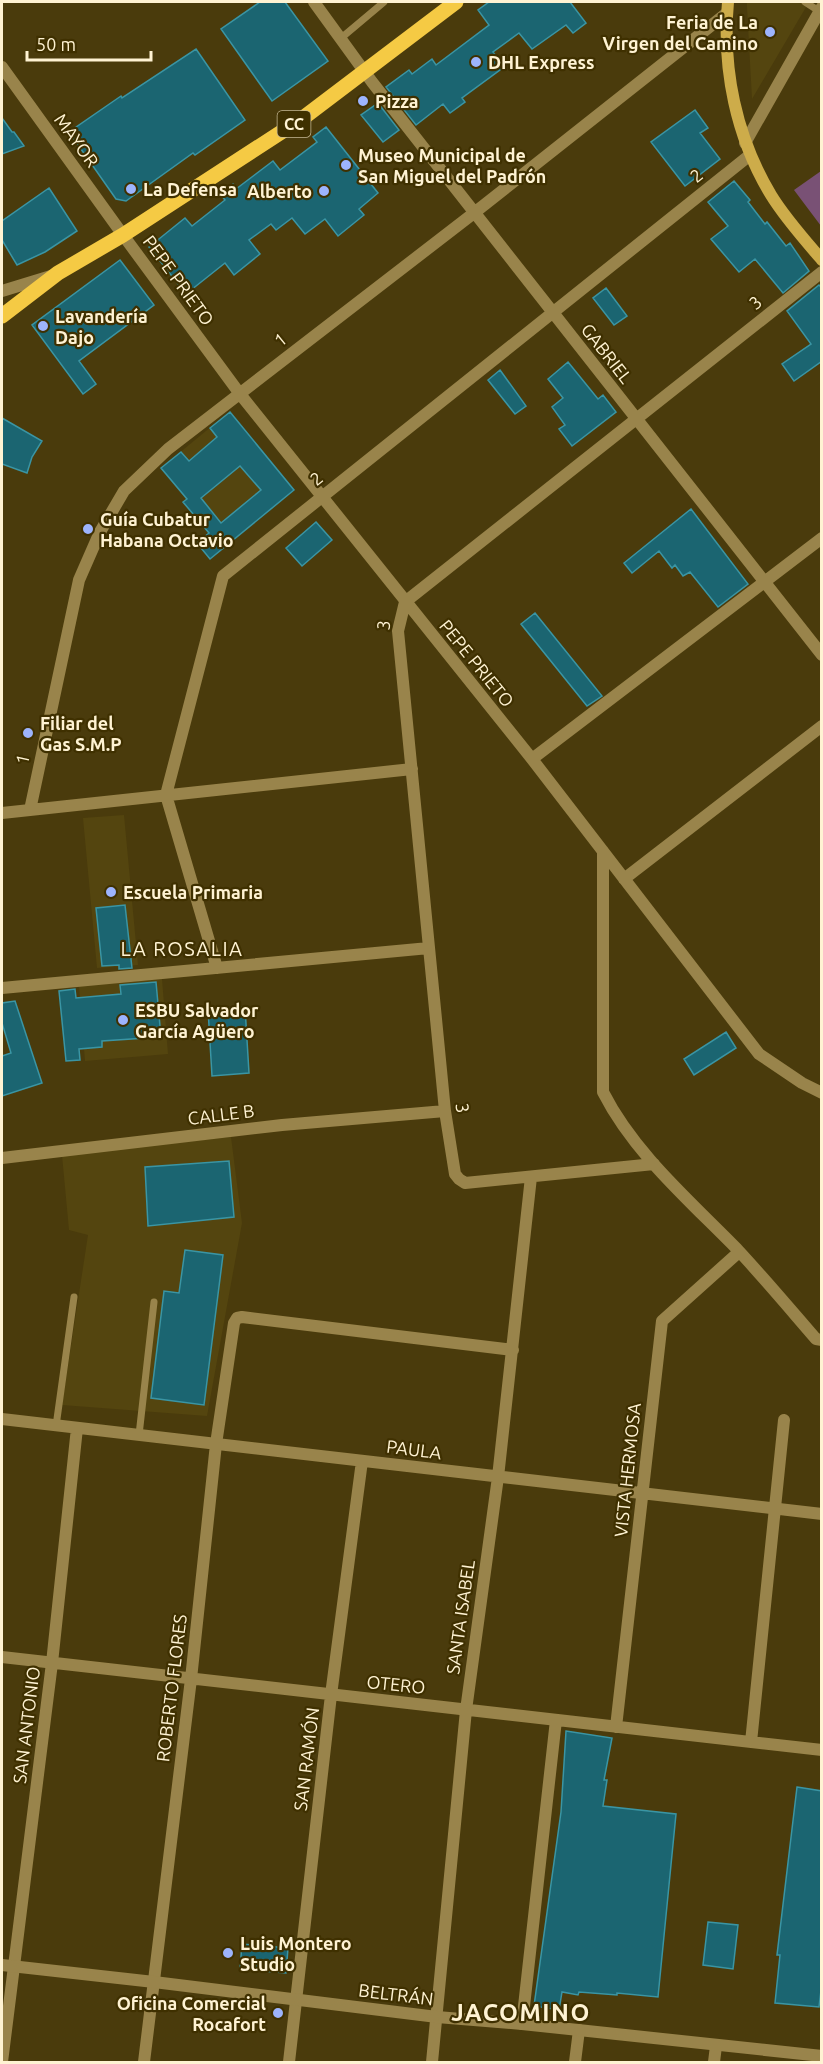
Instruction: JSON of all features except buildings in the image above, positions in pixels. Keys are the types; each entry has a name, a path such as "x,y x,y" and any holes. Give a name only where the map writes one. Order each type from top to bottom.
{"main road":[{"name":"CC","path":"2,316 58,273 123,235 303,118 456,2"},
{"path":"728,7 729,73 736,115 747,149 772,196 822,260"}],"street":[{"name":"GABRIEL","path":"314,2 364,73 822,656"},
{"name":"1","path":"30,810 80,580 100,532 124,491 168,449 474,213 728,7"},
{"path":"747,149 820,9"},
{"name":"MAYOR","path":"2,67 123,235"},
{"name":"2","path":"166,795 222,576 553,313 747,149"},
{"name":"PEPE PRIETO","path":"123,235 240,394 532,759 759,1054 802,1083 822,1093"},
{"name":"3","path":"531,1177 465,1183 455,1174 445,1111 398,631 405,602 822,272"},
{"path":"2,291 58,273"},
{"path":"532,759 822,538"},
{"path":"624,879 822,726"},
{"path":"2,813 412,769"},
{"path":"166,795 217,968"},
{"path":"603,851 603,1092 614,1113 654,1164 740,1252 816,1339 822,1340"},
{"path":"2,988 429,948"},
{"name":"CALLE B","path":"2,1158 282,1125 445,1111"},
{"path":"531,1177 654,1164"},
{"name":"SANTA ISABEL","path":"432,2062 466,1710 498,1477 531,1177"},
{"name":"VISTA HERMOSA","path":"616,1727 662,1321 740,1252"},
{"name":"ROBERTO FLORES","path":"144,2062 191,1679 216,1444 234,1323 237,1318 242,1317 513,1350"},
{"name":"PAULA","path":"2,1419 822,1514"},
{"path":"751,1742 784,1420"},
{"name":"SAN ANTONIO","path":"2,2062 7,1966 52,1663 76,1428"},
{"name":"SAN RAMÓN","path":"290,2062 332,1695 362,1461"},
{"name":"OTERO","path":"2,1658 822,1750"},
{"path":"522,2024 556,1720"},
{"name":"BELTRÁN","path":"7,1966 437,2017 822,2056"},
{"path":"575,2062 579,2030"},
{"path":"714,2062 716,2046"}],"lane":[{"path":"340,39 384,2"},
{"path":"805,2 820,9"},
{"path":"56,1425 74,1297"},
{"path":"139,1435 154,1302"}],"shaded area":[{"name":"Feria de La Virgen del Camino","path":"747,2 809,2 752,99 747,7"},
{"path":"821,171 821,226 794,190"},
{"path":"229,412 294,490 210,559 197,543 209,533 183,502 186,499 161,468"},
{"name":"Escuela Primaria","path":"124,815 138,965 97,968 83,818"},
{"name":"ESBU Salvador García Agüero","path":"162,979 168,1054 85,1061 79,986"},
{"path":"231,1137 242,1223 207,1416 62,1405 88,1235 69,1230 62,1155"}],"place":[{"name":"Feria de La Virgen del Camino","path":"770,32"},
{"name":"DHL Express","path":"476,62"},
{"name":"Pizza","path":"363,101"},
{"name":"Museo Municipal de San Miguel del Padrón","path":"346,165"},
{"name":"La Defensa","path":"131,189"},
{"name":"Alberto","path":"324,191"},
{"name":"Lavandería Dajo","path":"43,326"},
{"name":"Guía Cubatur Habana Octavio","path":"88,529"},
{"name":"Filiar del Gas S.M.P","path":"28,733"},
{"name":"Escuela Primaria","path":"111,892"},
{"name":"ESBU Salvador García Agüero","path":"123,1020"},
{"name":"Luis Montero Studio","path":"228,1953"},
{"name":"Oficina Comercial Rocafort","path":"278,2013"}],"district":[{"name":"LA ROSALIA","path":"182,948"},
{"name":"JACOMINO","path":"521,2012"}]}
